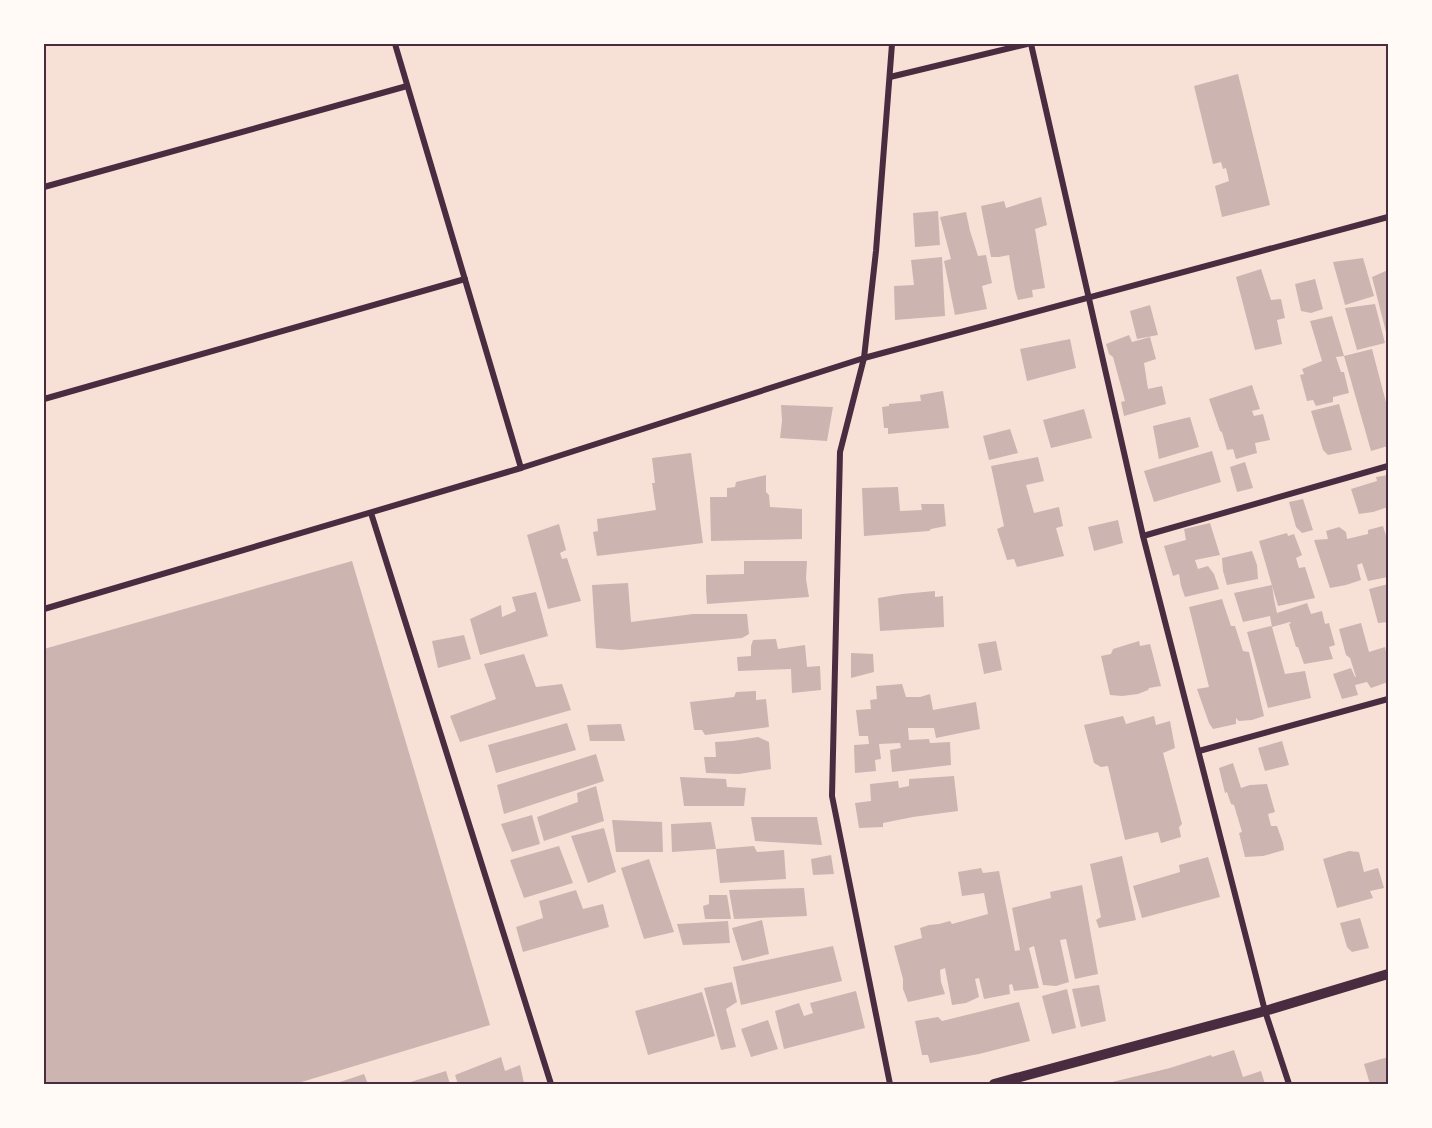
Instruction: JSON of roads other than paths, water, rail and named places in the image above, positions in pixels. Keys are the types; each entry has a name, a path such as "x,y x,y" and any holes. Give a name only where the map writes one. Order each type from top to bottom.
{"street":[{"path":"395,44 521,468"},
{"path":"890,1084 832,796 840,452 864,358 876,251 892,44"},
{"path":"890,77 1029,44 1143,536 1264,1011 1289,1084"},
{"path":"44,187 408,86"},
{"path":"44,609 521,468 864,358 1389,217"},
{"path":"44,399 465,279"},
{"path":"1143,536 1389,466"},
{"path":"371,513 550,1084"},
{"path":"1199,751 1389,699"},
{"path":"994,1084 1264,1011 1389,974"}]}
